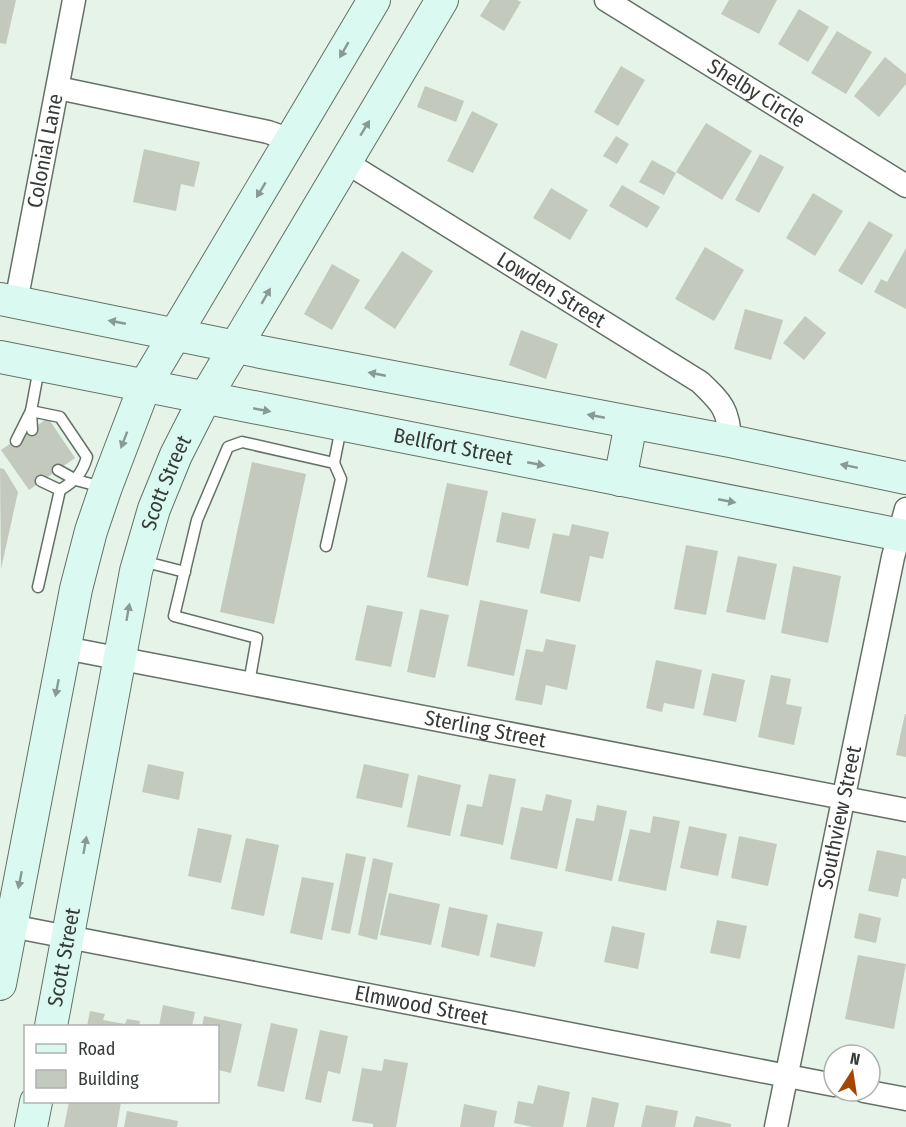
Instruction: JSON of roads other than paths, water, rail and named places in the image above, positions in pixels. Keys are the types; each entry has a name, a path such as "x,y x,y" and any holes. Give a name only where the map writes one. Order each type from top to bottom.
{"main road":[{"path":"0,984 76,589 91,531 91,484 175,334 374,0"},
{"name":"Scott Street","path":"51,1025 139,560 154,509 176,455 205,398 344,161 442,0"},
{"path":"8,300 730,441 906,478"},
{"name":"Bellfort Street","path":"0,357 620,480 903,527"},
{"path":"620,480 631,423"},
{"path":"31,1127 36,1103"}],"street":[{"name":"Colonial Lane","path":"8,300 58,88 74,0"},
{"name":"Shelby Circle","path":"606,0 906,186"},
{"path":"58,88 268,132 291,140"},
{"name":"Lowden Street","path":"344,161 700,382 714,395 723,408 729,421 730,441"},
{"name":"Southview Street","path":"776,1127 903,527"},
{"name":"Sterling Street","path":"65,648 906,810"},
{"name":"Elmwood Street","path":"11,926 822,1083"},
{"path":"882,1094 906,1099"}],"lane":[{"path":"32,430 31,411 39,364"},
{"path":"16,441 31,411"},
{"path":"31,411 60,417 87,457 84,469 91,484"},
{"path":"326,546 341,478 334,463 342,425"},
{"path":"249,683 257,638 174,616 197,520 228,447 242,442 334,463"},
{"path":"58,470 91,484"},
{"path":"41,481 60,490 91,484"},
{"path":"39,587 60,490"},
{"path":"139,560 185,572"}]}
